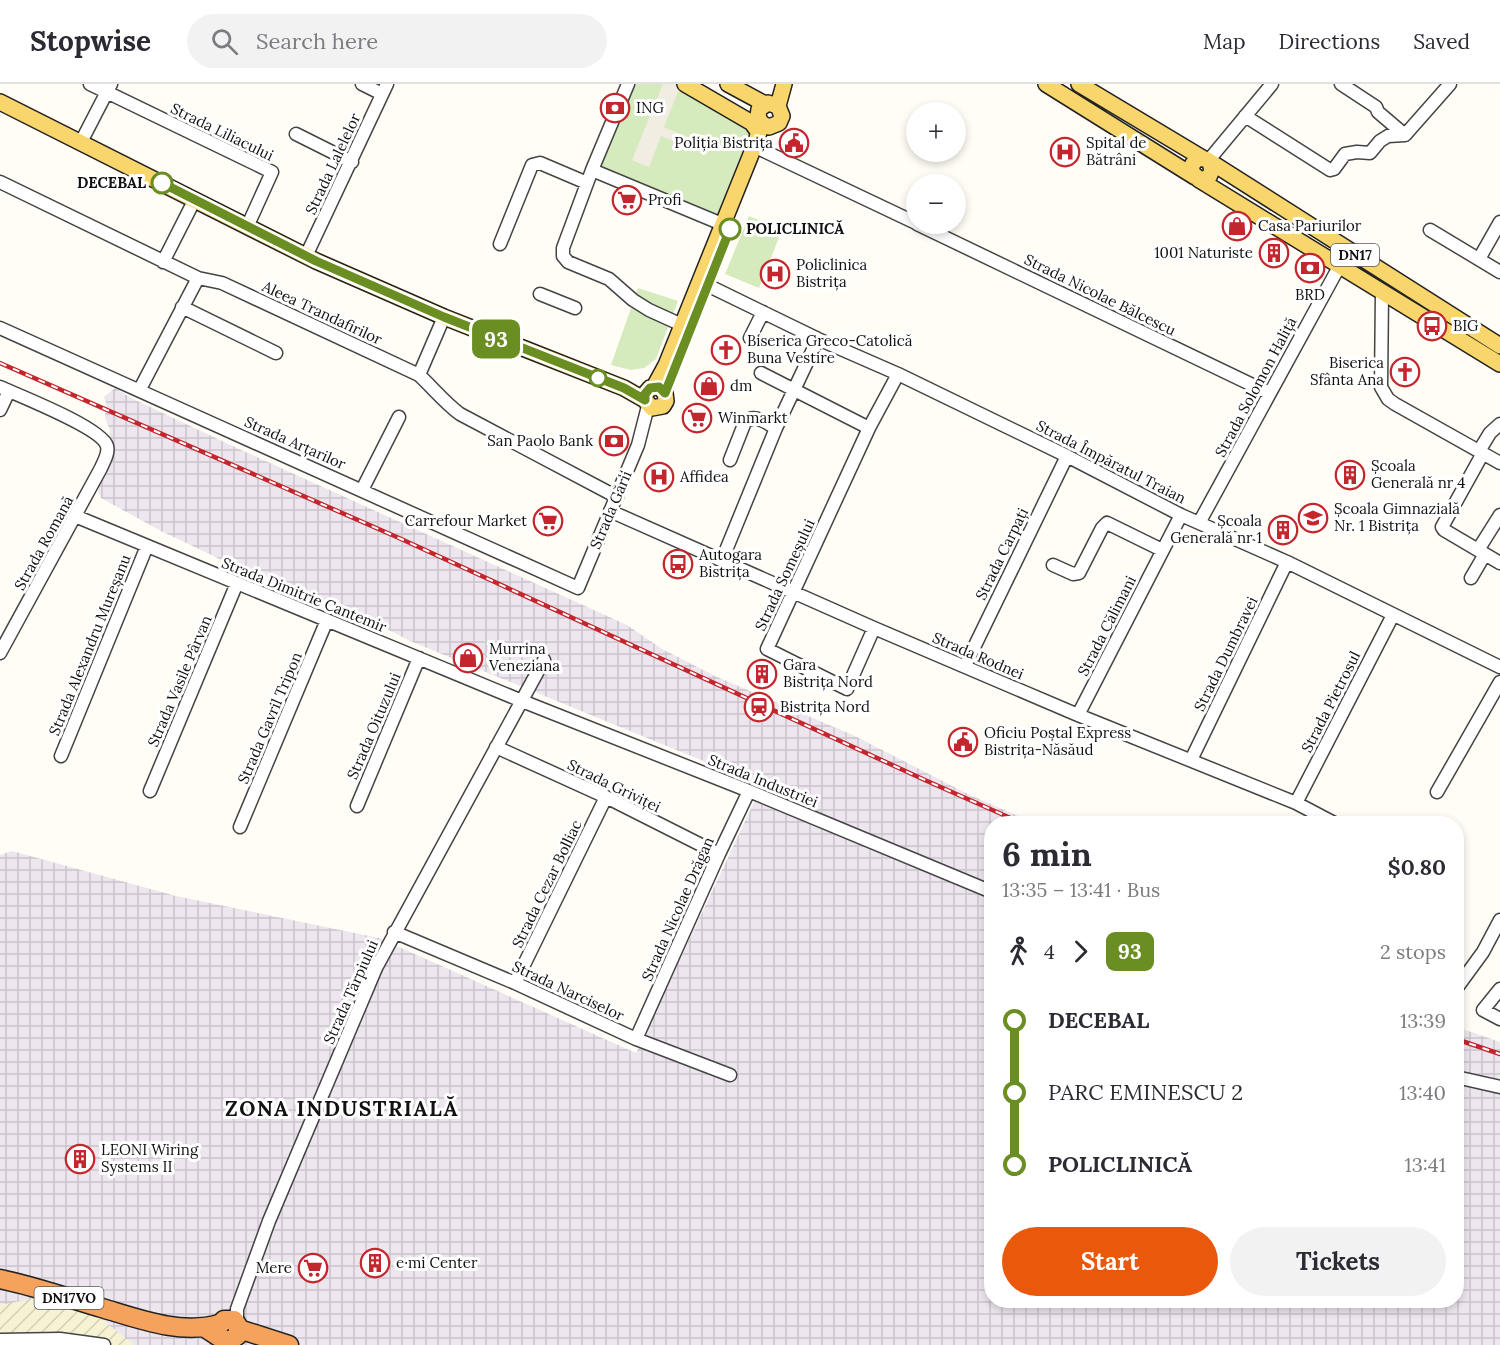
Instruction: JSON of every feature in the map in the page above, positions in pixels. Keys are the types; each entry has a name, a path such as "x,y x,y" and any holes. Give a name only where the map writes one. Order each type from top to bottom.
{"highway":[{"name":"DN17VO","path":"0,1279 138,1319 289,1345"}],"main road":[{"path":"685,84 752,123 766,116"},
{"path":"701,84 766,116"},
{"path":"728,84 766,116"},
{"name":"DN17","path":"1046,84 1500,364"},
{"name":"DN17","path":"1079,84 1207,161 1500,346"},
{"name":"Strada Gării","path":"653,397 766,116 783,85"},
{"path":"0,102 306,256 444,317 624,388 653,397"},
{"name":"Strada Gării","path":"653,397 707,285 762,150 766,116"},
{"path":"1196,178 1209,177 1212,170 1207,161"}],"street":[{"path":"81,142 109,88 90,84"},
{"path":"362,84 384,89"},
{"path":"628,84 587,183 563,256 609,279 633,300 649,310 682,325"},
{"path":"1207,161 1272,84"},
{"path":"1341,84 1376,107 1405,135"},
{"path":"1245,116 1330,170 1334,169 1345,154 1370,153 1380,141 1388,136 1405,135 1450,84"},
{"name":"Strada Liliacului","path":"109,88 272,172 248,225"},
{"name":"Strada Lalelelor","path":"306,256 352,162 384,89"},
{"path":"296,134 352,162"},
{"name":"Strada Nicolae Bălcescu","path":"762,150 906,218"},
{"path":"500,244 532,165 540,163 587,183"},
{"path":"592,170 722,224"},
{"name":"Aleea Trandafirilor","path":"0,182 163,262 198,278 222,283 419,375 447,405 460,414 617,496"},
{"path":"163,262 195,199"},
{"path":"1479,258 1500,222"},
{"path":"1430,230 1500,272"},
{"name":"Strada Nicolae Bălcescu","path":"940,234 1269,393"},
{"name":"Strada Solomon Haliță","path":"1199,523 1340,265"},
{"path":"140,389 198,278"},
{"name":"Strada Împăratul Traian","path":"707,285 818,339 898,374 1180,514 1287,562 1500,667"},
{"path":"1382,292 1380,380 1384,394 1395,404 1500,463"},
{"path":"540,294 575,308"},
{"path":"182,308 276,353"},
{"path":"750,338 762,312"},
{"path":"419,375 444,317"},
{"name":"Strada Arțarilor","path":"0,328 140,389 578,588"},
{"path":"722,560 776,428 818,339"},
{"path":"761,373 869,428"},
{"name":"Strada Someșului","path":"874,628 847,689 767,649 869,428 898,374"},
{"path":"0,410 4,389"},
{"name":"Strada Romană","path":"0,653 102,468 108,453 107,444 102,436 87,426 4,389"},
{"name":"Strada Gării","path":"578,588 643,432 653,397"},
{"path":"362,490 399,417"},
{"path":"730,460 747,419 755,417 776,428"},
{"path":"1500,424 1490,433 1442,525 1444,530 1500,563"},
{"name":"Strada Carpați","path":"965,666 1067,456"},
{"name":"Strada Rodnei","path":"610,511 874,628 1078,715 1296,803 1321,816"},
{"name":"Strada Călimani","path":"1078,715 1180,514"},
{"path":"1471,578 1500,515"},
{"name":"Strada Dimitrie Cantemir","path":"75,516 522,701"},
{"path":"1053,565 1073,574 1079,573 1102,528 1107,523 1162,550"},
{"name":"Strada Alexandru Mureșanu","path":"61,756 147,546"},
{"name":"Strada Dumbravei","path":"1191,760 1287,562"},
{"name":"Strada Vasile Pârvan","path":"150,791 237,583"},
{"name":"Strada Pietrosul","path":"1296,803 1393,615"},
{"name":"Strada Gavril Tripon","path":"240,827 327,620"},
{"name":"Strada Oituzului","path":"357,806 419,658"},
{"name":"Strada Tărpiului","path":"229,1333 269,1221 376,968 544,660"},
{"path":"1437,792 1500,682"},
{"name":"Strada Industriei","path":"522,701 749,791 984,889"},
{"name":"Strada Griviței","path":"496,747 606,797 719,854"},
{"name":"Strada Nicolae Drăgan","path":"636,1039 749,791"},
{"name":"Strada Cezar Bolliac","path":"515,983 606,797"},
{"path":"1464,978 1483,952 1500,920"},
{"name":"Strada Narciselor","path":"394,932 515,983 636,1039 730,1075"},
{"path":"1500,989 1483,1010 1500,1019"},
{"path":"1464,1079 1500,1087"},
{"path":"0,1340 60,1339 104,1345"}],"shaded area":[{"path":"663,84 680,86 664,127 694,140 691,148 661,136 649,167 632,160"},
{"path":"115,388 131,398 239,449 627,625 662,649 715,676 855,736 968,794 1018,816 984,816 984,1308 1464,1308 1464,1029 1500,1042 1500,1345 134,1345 88,1309 14,1303 0,1305 0,855 12,851 176,896 379,938 636,1053 762,785 410,641 263,575 226,562 161,531 101,498 98,492 110,430 105,418 104,397"},
{"path":"53,1295 88,1309 134,1345 0,1345 0,1305"}],"green space":[{"path":"628,84 676,84 752,129 715,220 592,170"},
{"path":"749,216 782,230 759,288 725,274"},
{"path":"638,288 678,301 656,359 644,368 631,370 611,365"}],"railway":[{"path":"0,363 399,538 1006,816"},
{"path":"1464,1042 1500,1054"}],"bus line":[{"name":"93","path":"162,183 316,261 444,317 624,388 645,400 645,394 650,388 659,387 665,393 730,229"}],"place":[{"name":"ING","path":"615,108"},
{"name":"Poliția Bistrița","path":"794,143"},
{"name":"Spital de Bătrâni","path":"1065,152"},
{"name":"DECEBAL","path":"162,183"},
{"name":"Profi","path":"627,200"},
{"name":"Casa Pariurilor","path":"1237,226"},
{"name":"POLICLINICĂ","path":"730,229"},
{"name":"1001 Naturiste","path":"1274,253"},
{"name":"BRD","path":"1310,268"},
{"name":"Policlinica Bistrița","path":"775,274"},
{"name":"BIG","path":"1432,326"},
{"name":"Biserica Greco-Catolică Buna Vestire","path":"726,350"},
{"name":"Biserica Sfânta Ana","path":"1405,372"},
{"name":"dm","path":"709,386"},
{"name":"Winmarkt","path":"697,418"},
{"name":"San Paolo Bank","path":"614,441"},
{"name":"Școala Generală nr 4","path":"1350,475"},
{"name":"Affidea","path":"659,477"},
{"name":"Școala Gimnazială Nr. 1 Bistrița","path":"1313,518"},
{"name":"Carrefour Market","path":"548,521"},
{"name":"Școala Generală nr 1","path":"1283,530"},
{"name":"Autogara Bistrița","path":"678,564"},
{"name":"Murrina Veneziana","path":"468,658"},
{"name":"Gara Bistrița Nord","path":"762,674"},
{"name":"Bistrița Nord","path":"759,707"},
{"name":"Oficiu Poștal Express Bistrița-Năsăud","path":"963,742"},
{"name":"LEONI Wiring Systems II","path":"80,1159"},
{"name":"e·mi Center","path":"375,1263"},
{"name":"Mere","path":"313,1268"}],"district":[{"name":"ZONA INDUSTRIALĂ","path":"342,1109"}]}
